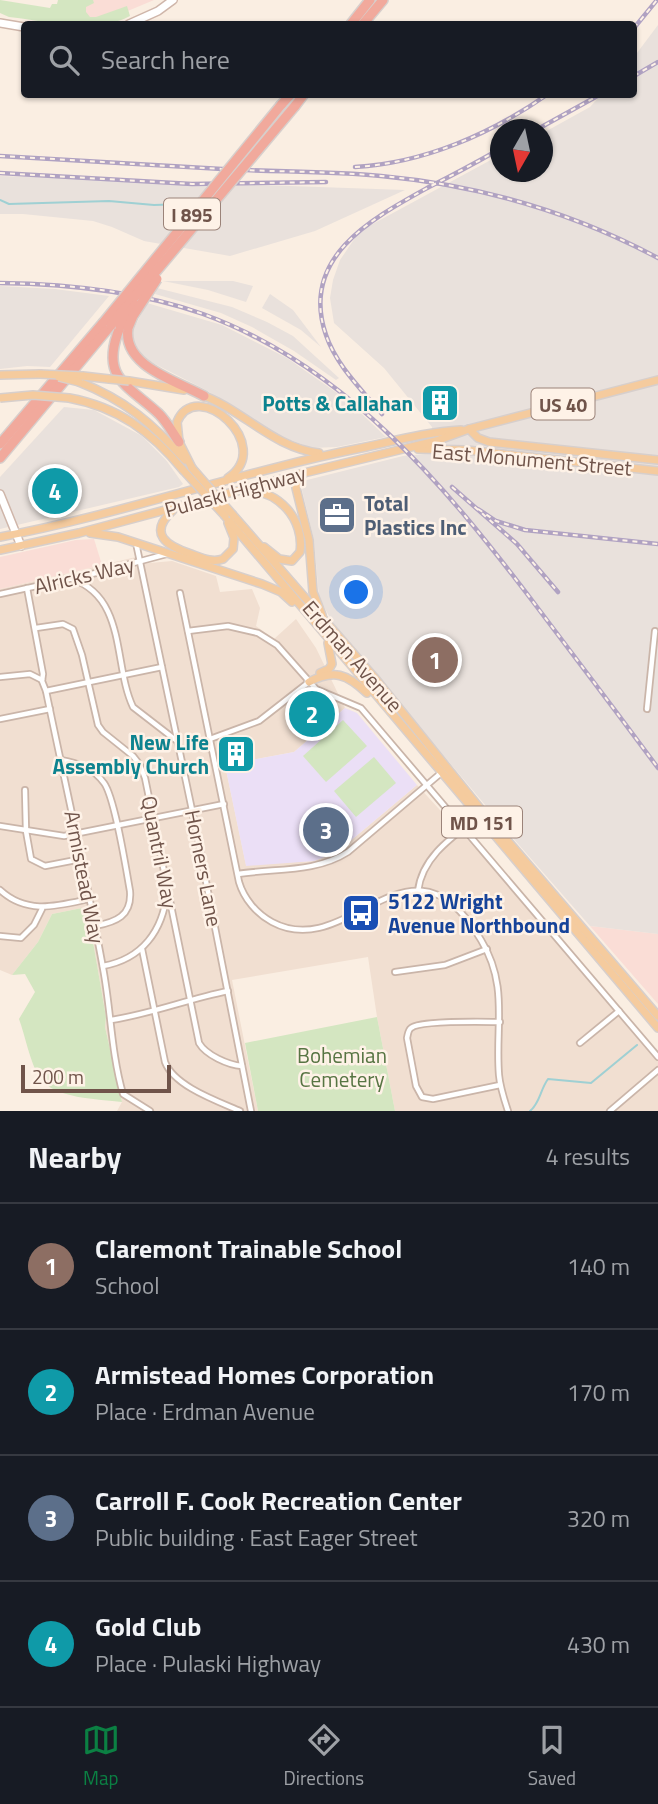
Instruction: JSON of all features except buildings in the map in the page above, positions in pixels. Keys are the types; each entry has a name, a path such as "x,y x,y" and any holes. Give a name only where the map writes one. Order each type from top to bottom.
{"highway":[{"path":"366,21 383,0"},
{"path":"353,21 369,1"},
{"name":"I 895","path":"0,443 116,326 287,98"},
{"name":"I 895","path":"0,458 116,326 301,98"},
{"path":"178,442 159,414 130,392 121,381 113,355 116,326 157,279 185,239"},
{"path":"116,326 127,337 129,349 140,362 204,396"}],"main road":[{"path":"137,21 173,0"},
{"path":"0,23 21,26"},
{"name":"Erdman Avenue","path":"0,375 40,374 81,379 138,413 158,430 192,468 324,636 658,1028"},
{"path":"81,379 110,379 162,385 204,396 285,443 304,451 327,454"},
{"name":"Pulaski Highway","path":"0,550 79,533 304,473 406,449 468,429 658,380"},
{"name":"Erdman Avenue","path":"0,398 33,395 69,398 94,404 130,420 153,437 229,516 374,677 482,811 658,1016"},
{"path":"192,468 178,442 177,422 187,409 204,406 220,414 236,433 245,453 241,468 224,481"},
{"name":"Pulaski Highway","path":"0,537 327,454 468,429"},
{"name":"East Monument Street","path":"468,429 478,438 489,442 658,460"},
{"name":"East Monument Street","path":"406,449 466,450 658,471"},
{"path":"304,473 298,479 296,488 309,540 314,598 327,625"},
{"path":"229,516 279,559 292,561 298,556 301,548 299,533 282,504 261,492 231,492"},
{"path":"0,494 22,545"},
{"path":"126,507 129,520"},
{"path":"176,507 162,522 161,533 165,542 172,548 213,561 223,559 233,549 234,538 229,516"},
{"path":"79,533 108,535 272,587 307,615"},
{"path":"309,682 332,664 330,648 324,636"},
{"path":"309,682 325,675 345,677 355,682 393,716"}],"street":[{"name":"Horners Lane","path":"136,543 251,1111"},
{"name":"Alricks Way","path":"0,594 72,579 167,554"},
{"path":"88,575 90,588"},
{"path":"72,579 90,588 104,605 113,624 133,707 178,741"},
{"name":"Armistead Way","path":"27,588 36,628 42,681 47,691 103,966 110,1034 123,1094 150,1111"},
{"path":"180,593 243,892 260,914 278,925 296,931 326,927 394,893 418,891 439,896 453,904 487,949 498,984 500,1085 508,1111"},
{"name":"Quantril Way","path":"36,628 63,624 73,629 100,728 140,765 154,818 201,1047 234,1065 242,1066"},
{"name":"Erdman Avenue","path":"188,631 228,626 258,633 276,645 323,694 361,708 658,1056"},
{"path":"647,709 655,631"},
{"path":"47,691 162,667"},
{"path":"0,677 30,674 42,681"},
{"path":"210,739 259,721 309,682"},
{"path":"0,719 50,709"},
{"path":"61,760 87,767 104,783 111,799 129,885 130,903 124,915 117,921 95,926"},
{"path":"238,874 306,868 333,861 348,852 441,773"},
{"path":"25,790 30,858 40,866 81,859"},
{"path":"0,826 58,836 224,804"},
{"path":"418,891 419,877 428,861 478,817"},
{"path":"103,966 125,960 142,949 160,921 167,888"},
{"path":"0,890 15,900 42,909 89,899"},
{"path":"0,936 21,938 34,925 42,909"},
{"path":"142,949 165,1062 170,1071 182,1083 240,1111"},
{"path":"395,972 445,965 487,949"},
{"path":"110,1020 176,1006 190,999 228,991"},
{"path":"580,1043 619,1012"},
{"path":"500,1022 415,1026 409,1031 407,1038 418,1091 422,1097 433,1099 500,1085"},
{"path":"610,1111 658,1070"}],"shaded area":[{"path":"59,0 154,0 123,13 88,19"},
{"path":"658,25 658,934 590,926 334,625 319,598 314,540 302,490 303,481 403,456 435,453 432,427 384,368 334,323 330,298 333,280 340,260 355,238 369,226 490,160 490,182 553,182 553,127 590,107 598,98 637,98 637,53"},
{"path":"0,176 405,190 315,231 230,256 144,241 93,221 0,214"},
{"path":"163,281 233,281 253,286 246,302 208,290"},
{"path":"0,286 109,296 50,367 0,369"},
{"path":"157,288 232,307 267,322 293,336 339,378 336,380 294,351 252,327 221,313 155,294"},
{"path":"270,294 293,310 321,347 301,330 262,308"},
{"path":"147,303 222,325 287,358 347,400 386,437 337,447 312,448 280,436 204,389 147,360 136,349 130,336"},
{"path":"64,407 94,410 142,436 166,460 183,484 0,529 0,477"},
{"path":"94,539 102,565 0,589 0,557 76,540"},
{"path":"136,557 139,564 172,561 216,576 220,592 252,589 260,608 256,626 274,639 296,619 316,648 345,708 294,752 225,765 246,865 314,861 330,855 417,785 496,871 658,1062 658,1111 395,1111 368,957 232,980 258,1111 117,1111 122,1102 105,1027 106,1017 87,907 52,914 38,942 12,975 0,970 0,589"},
{"path":"345,708 357,713 417,785 330,855 314,861 246,866 225,765 294,752"},
{"path":"590,926 658,934 658,1004"}],"green space":[{"path":"0,0 50,8 52,4 57,4 58,0 93,0 94,3 86,7 90,17 127,6 130,16 117,21 40,21 9,17 0,13"},
{"path":"343,720 367,746 326,782 303,756"},
{"path":"374,757 396,783 356,817 334,791"},
{"path":"87,907 106,1017 105,1027 122,1102 77,1097 46,1084 33,1064 19,1019 35,992 25,974 12,975 38,942 52,914"},
{"name":"Bohemian Cemetery","path":"377,1017 395,1111 258,1111 245,1043"}],"waterway":[{"path":"0,200 9,204 109,201 154,205 185,204"},
{"path":"530,1111 548,1079 591,1083 637,1045"}],"railway":[{"path":"637,24 657,0"},
{"path":"637,74 658,62"},
{"path":"355,167 406,160 456,144 503,122 542,98"},
{"path":"553,121 594,98"},
{"path":"382,414 343,367 330,346 320,308 323,283 332,262 346,243 365,227 385,212 490,154"},
{"path":"0,156 341,173 417,180 489,194 558,214 658,258"},
{"path":"0,173 192,184 326,182"},
{"path":"0,283 103,290 178,306 255,337 304,365 349,399 391,436 467,518 658,768"},
{"path":"452,487 517,544 558,592"},
{"path":"478,509 496,521 525,530 658,544"}],"place":[{"name":"Potts & Callahan","path":"440,403"},
{"name":"Gold Club","path":"55,491"},
{"name":"Total Plastics Inc","path":"337,515"},
{"name":"Claremont Trainable School","path":"435,660"},
{"name":"Armistead Homes Corporation","path":"312,714"},
{"name":"New Life Assembly Church","path":"236,754"},
{"name":"Carroll F. Cook Recreation Center","path":"326,830"},
{"name":"5122 Wright Avenue Northbound","path":"361,913"}]}
